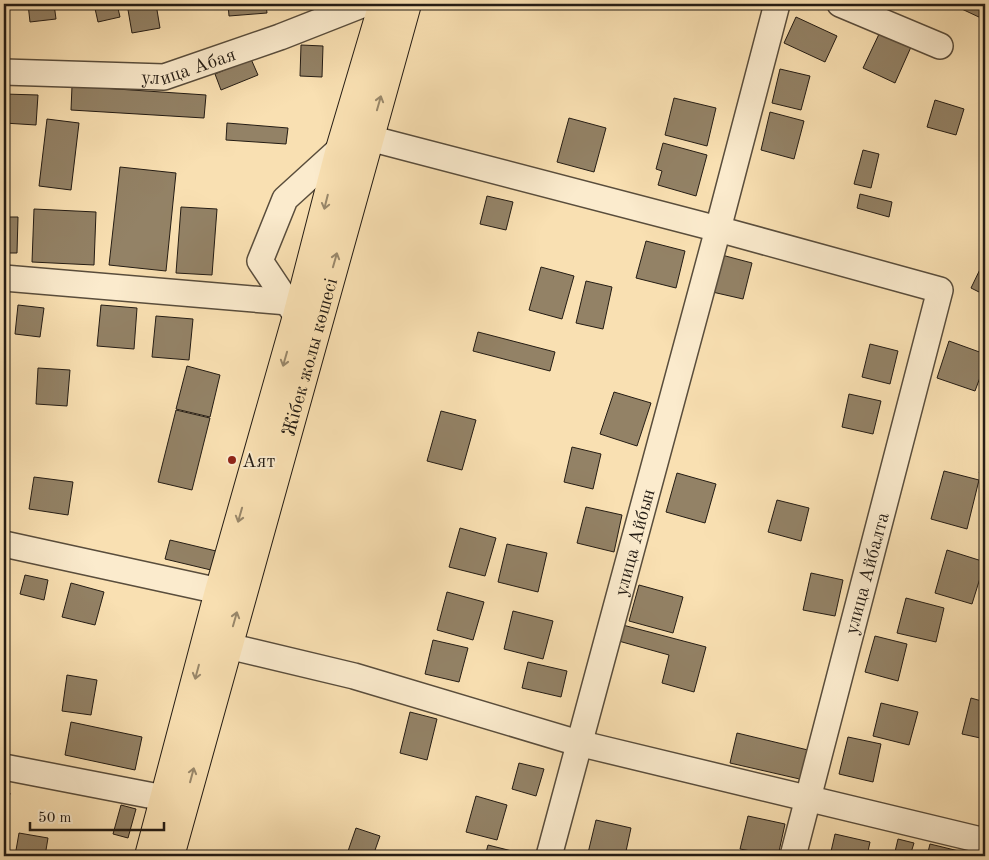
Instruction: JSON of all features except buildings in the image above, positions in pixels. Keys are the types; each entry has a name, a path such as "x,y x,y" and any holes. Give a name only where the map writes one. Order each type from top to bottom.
{"main road":[{"name":"Жібек жолы көшесі","path":"148,856 293,309 383,4"},
{"name":"Жібек жолы көшесі","path":"170,856 407,4"}],"street":[{"name":"улица Абая","path":"4,72 164,77 280,37 364,4"},
{"name":"улица Айбын","path":"549,856 777,4"},
{"path":"840,4 940,46"},
{"path":"369,138 718,229"},
{"path":"293,309 260,261 284,199 340,149"},
{"name":"улица Айбалта","path":"718,229 940,290 793,856"},
{"path":"4,278 293,309"},
{"path":"4,544 219,591"},
{"path":"228,646 354,676 578,743 985,842"},
{"path":"4,767 164,798"}],"place":[{"name":"Аят","path":"232,460"}]}
